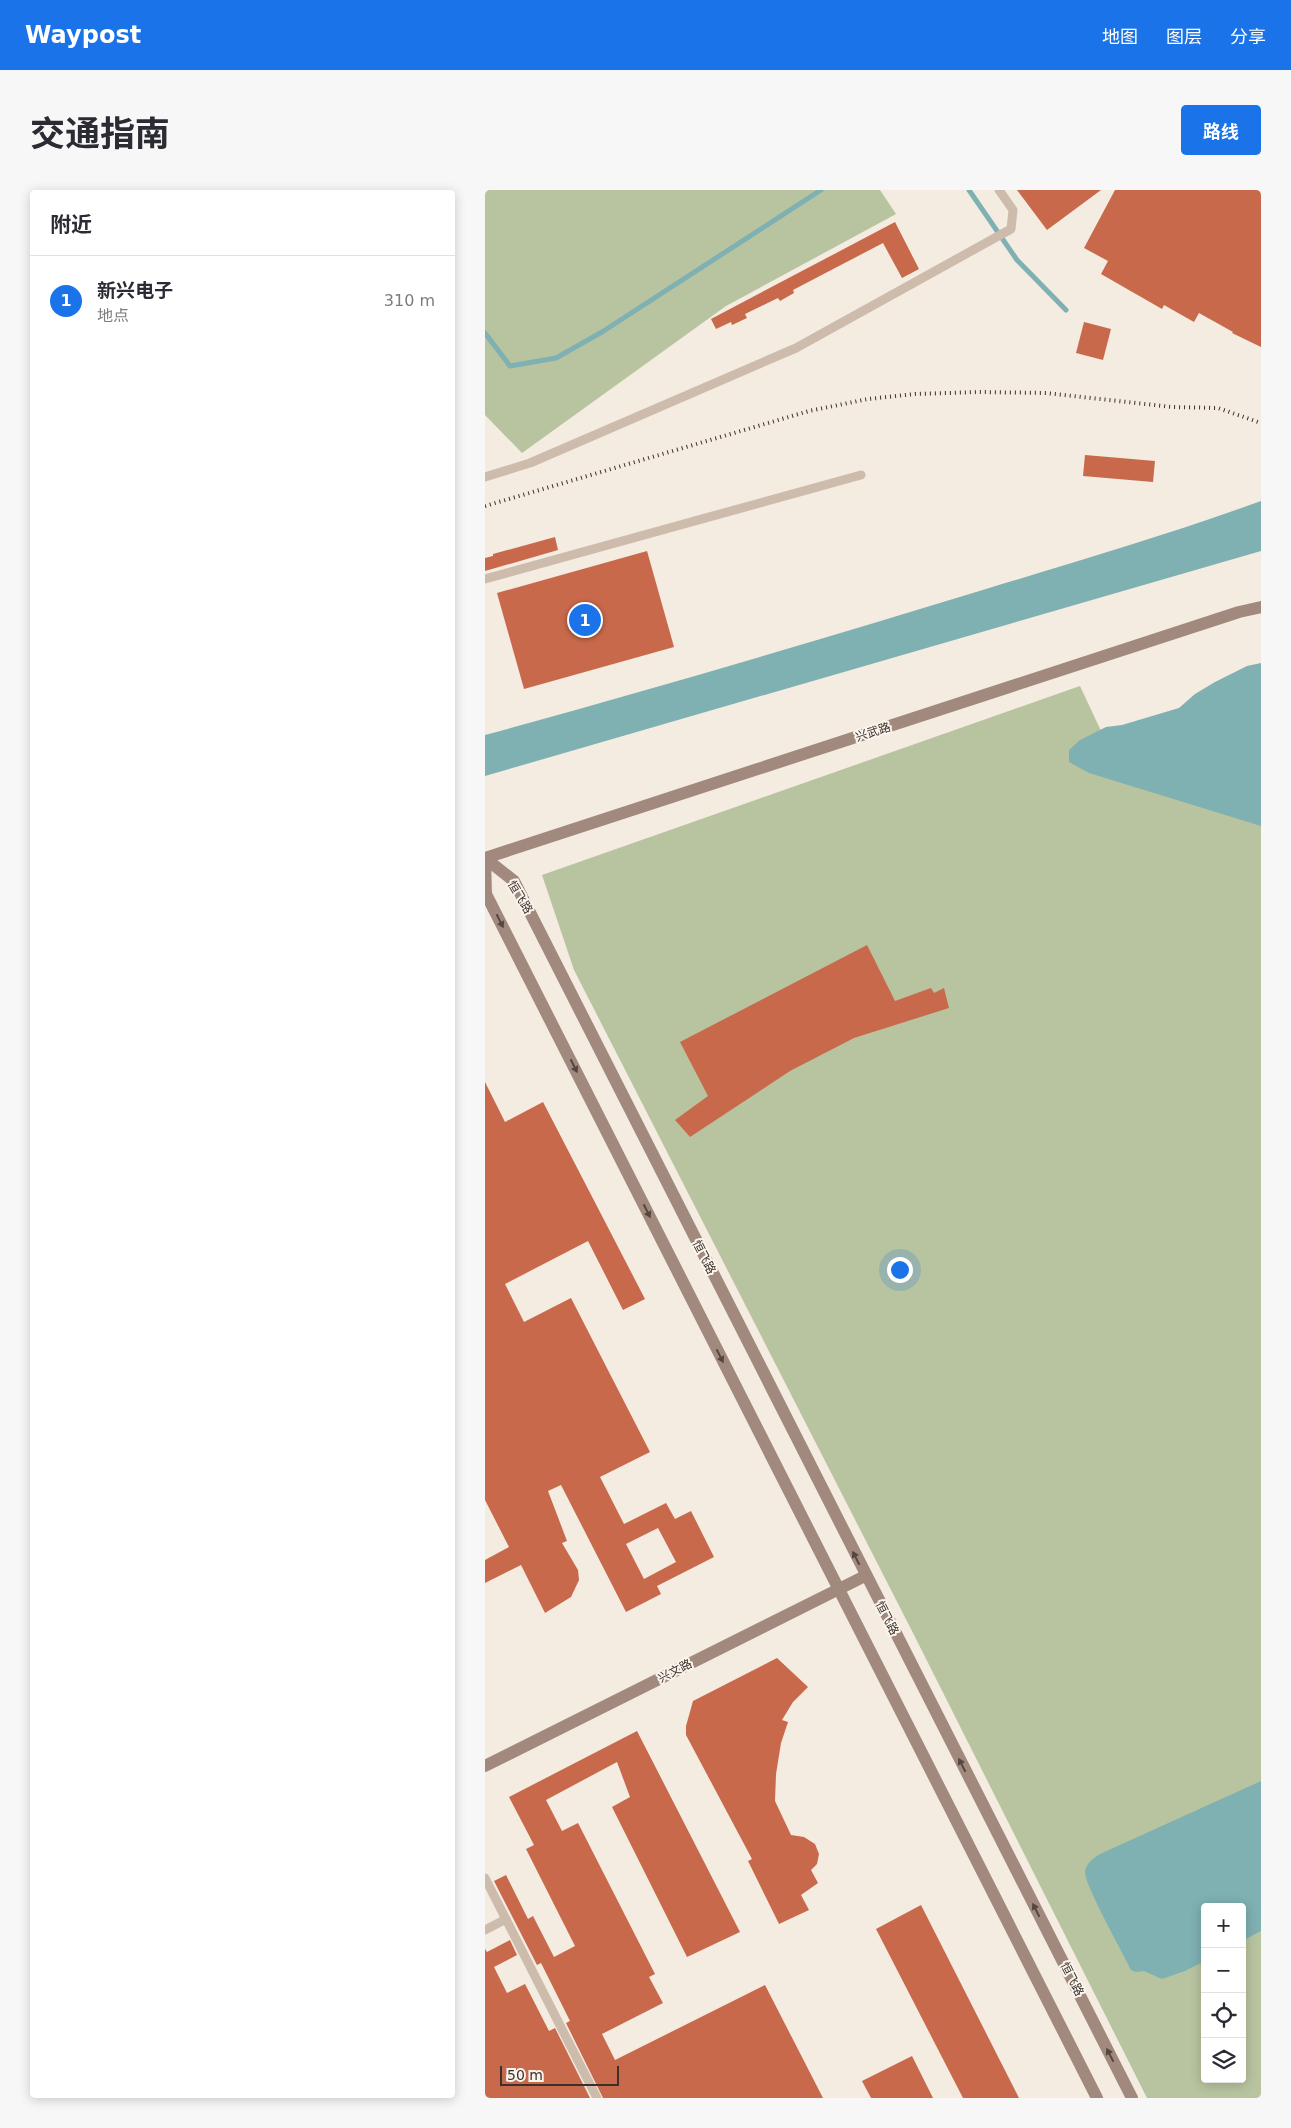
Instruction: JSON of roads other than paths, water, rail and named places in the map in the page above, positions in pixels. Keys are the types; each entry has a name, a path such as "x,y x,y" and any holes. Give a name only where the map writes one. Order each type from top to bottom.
{"main road":[{"name":"兴武路","path":"485,858 1239,612 1261,607"},
{"name":"恒飞路","path":"485,858 514,881 865,1576 1132,2098"},
{"name":"恒飞路","path":"485,858 486,894 1097,2098"},
{"name":"兴文路","path":"485,1766 865,1576"}],"lane":[{"path":"485,477 531,463 796,348 981,246 1011,229 1013,210 999,190"},
{"path":"485,579 861,475"},
{"path":"485,1878 597,2098"},
{"path":"485,1930 506,1919"}],"water":[{"path":"1261,501 1261,551 485,776 485,735 923,608 1124,547"},
{"path":"1261,663 1261,826 1089,773 1069,762 1069,750 1080,740 1106,727 1122,725 1179,708 1195,694 1215,682 1247,666"},
{"path":"1261,1781 1261,1931 1246,1939 1246,1903 1201,1903 1201,1963 1162,1979 1144,1971 1136,1972 1131,1970 1086,1879 1085,1871 1087,1865 1100,1854"}],"waterway":[{"path":"485,333 510,366 556,358 602,332 821,190"},
{"path":"969,190 1017,260 1066,310"}],"railway":[{"path":"485,506 809,411 868,399 915,394 979,392 1046,393 1172,407 1218,408 1261,423"}],"place":[{"name":"新兴电子","path":"585,620"}]}
